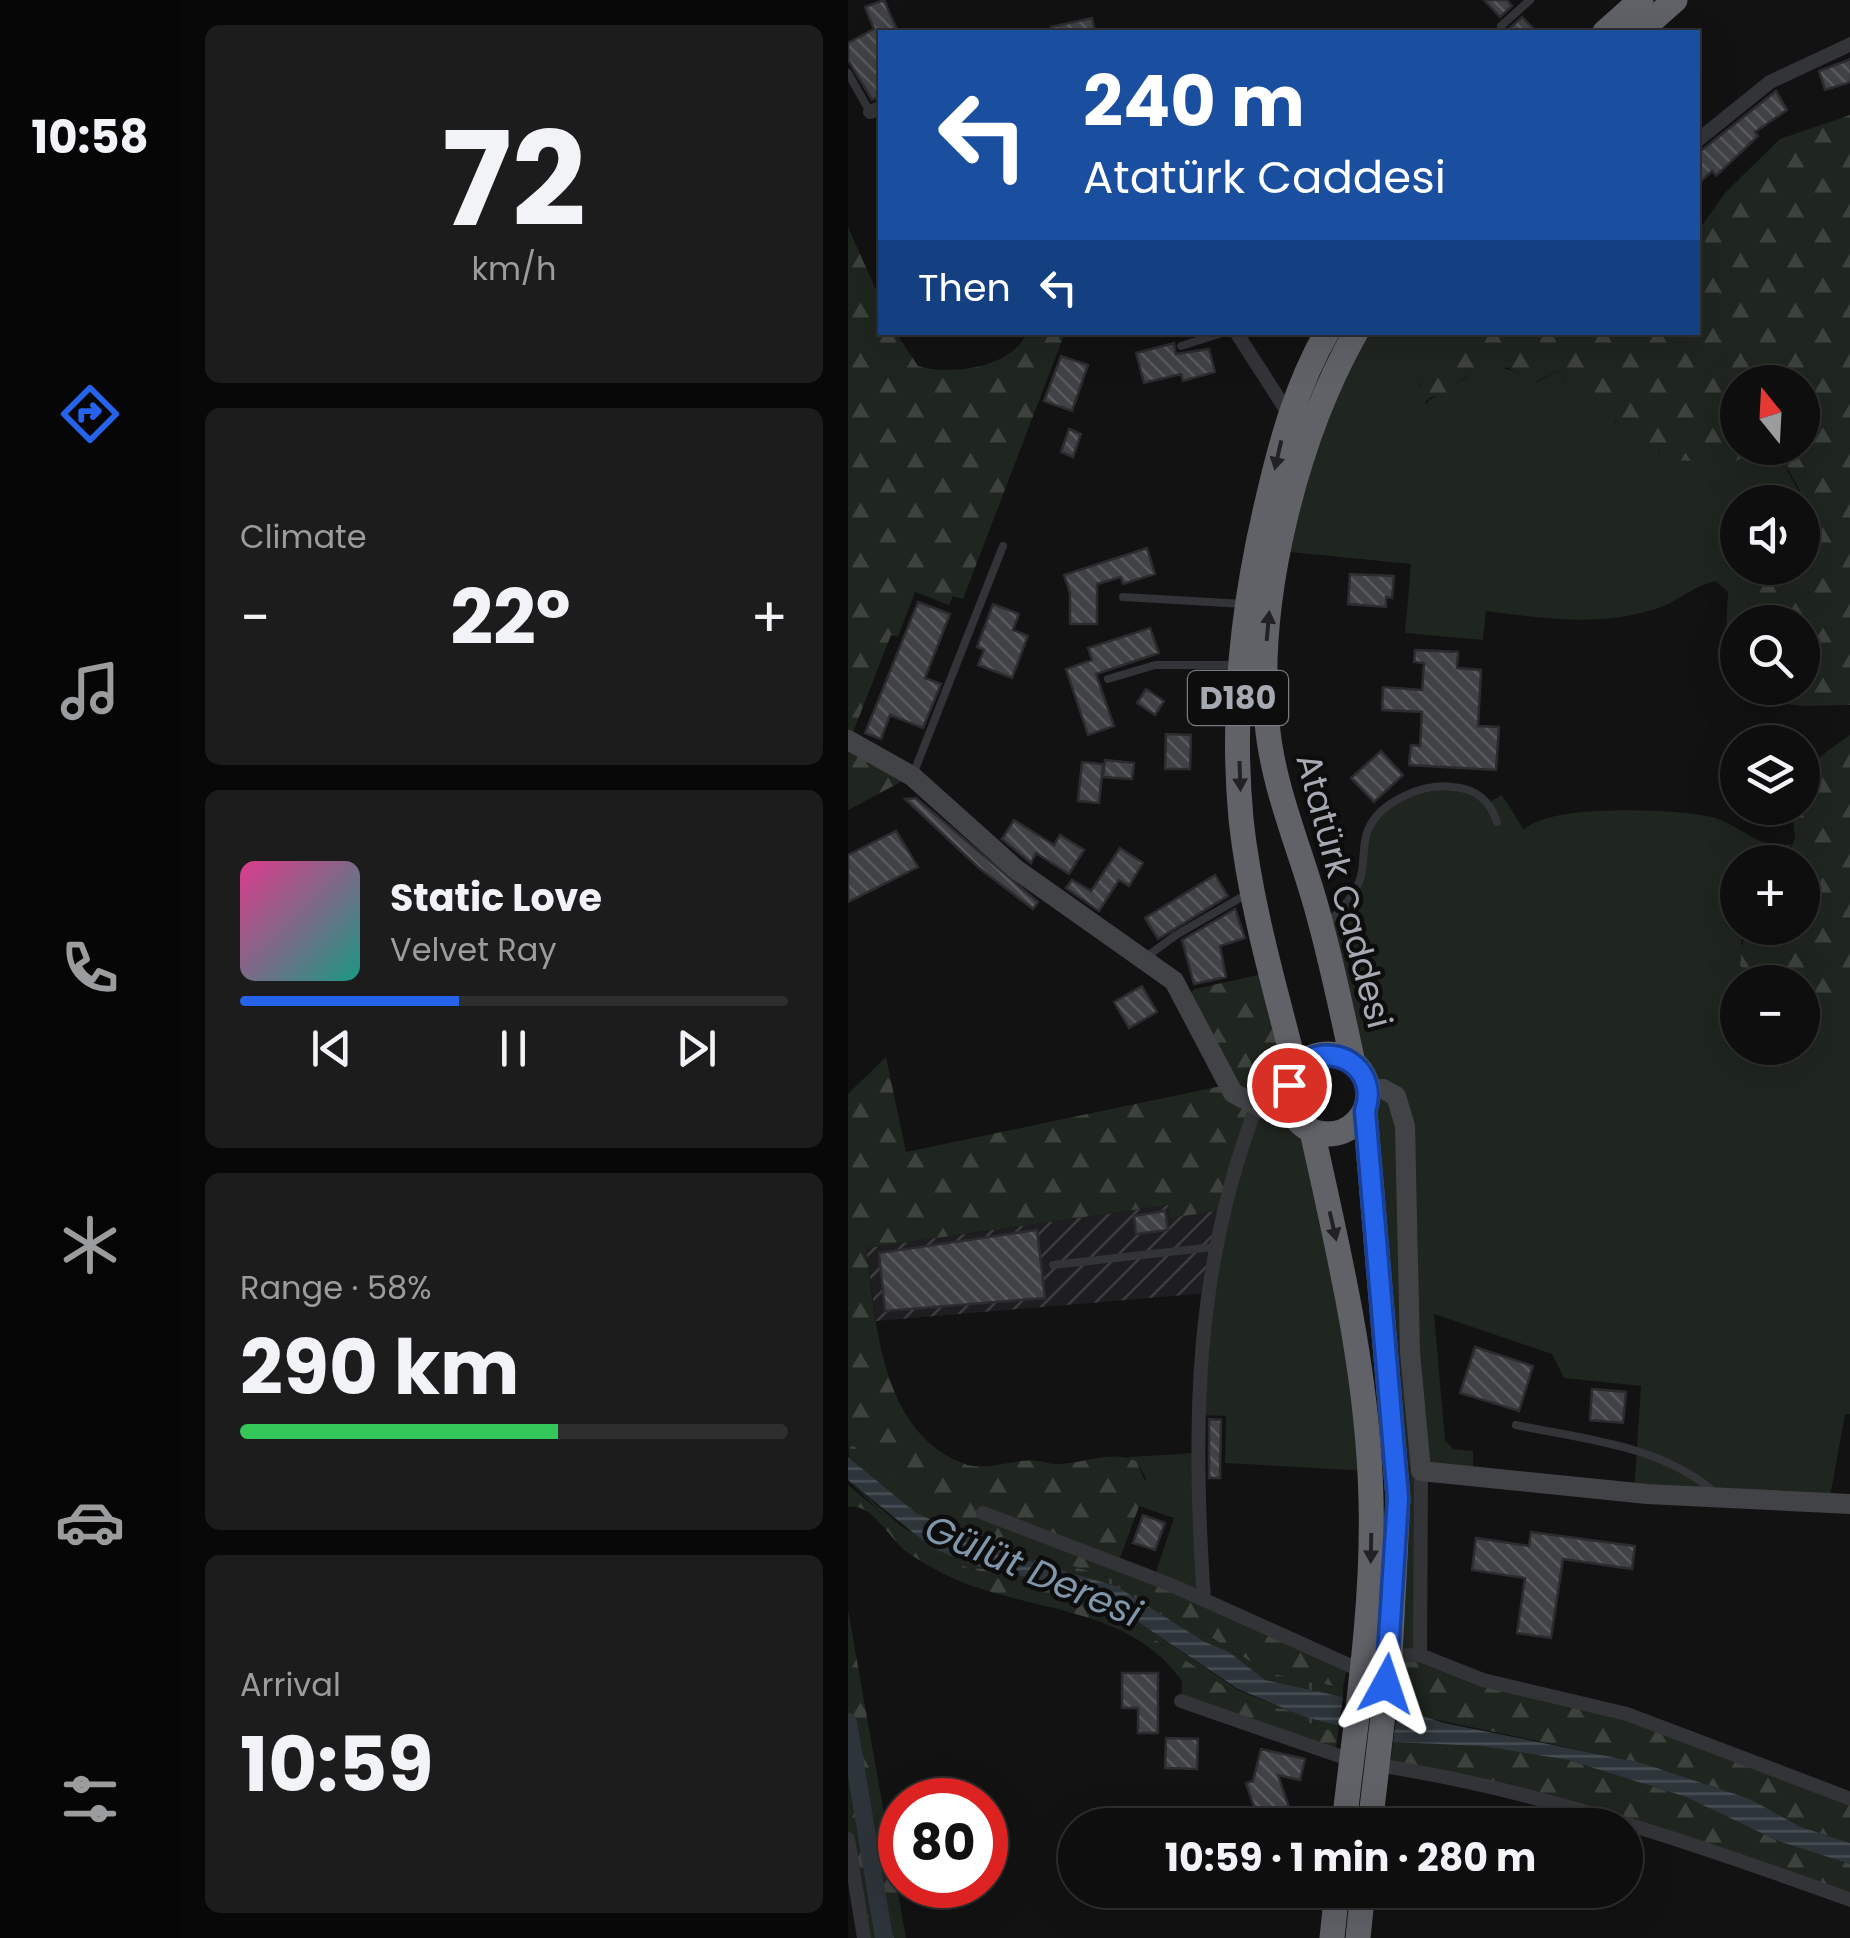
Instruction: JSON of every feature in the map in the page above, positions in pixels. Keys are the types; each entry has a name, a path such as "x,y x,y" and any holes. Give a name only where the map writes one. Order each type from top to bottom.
{"highway":[{"path":"1608,30 1631,13 1675,0"},
{"name":"Atatürk Caddesi","path":"1290,1108 1288,1093 1296,1071 1253,892 1242,819 1238,665 1245,604 1288,413 1326,335"},
{"name":"Atatürk Caddesi","path":"1355,335 1310,434 1276,566 1265,666 1273,763 1323,928 1353,1062 1366,1100 1398,1498 1390,1656 1370,1679"},
{"name":"Atatürk Caddesi","path":"1296,1071 1322,1055 1353,1062"},
{"path":"1290,1108 1312,1131 1342,1132 1366,1100"},
{"name":"Atatürk Caddesi","path":"1312,1131 1350,1297 1368,1433 1370,1679 1365,1752 1369,1808"},
{"name":"Atatürk Caddesi","path":"1349,1808 1365,1752"},
{"path":"1332,1938 1336,1908"},
{"path":"1358,1938 1361,1908"}],"street":[{"path":"1700,138 1770,82 1850,44"},
{"path":"1238,335 1288,413"},
{"path":"848,740 912,776 1016,870 1146,958 1186,997 1226,1085 1256,1107 1290,1108"},
{"path":"1366,1100 1383,1089 1396,1096 1405,1126 1409,1333 1421,1471 1420,1654"},
{"path":"1204,1600 1197,1377 1214,1247 1235,1163 1256,1107"},
{"path":"1421,1471 1721,1498 1850,1504"},
{"path":"982,1513 1204,1600 1370,1679"},
{"path":"1390,1656 1420,1654 1483,1680 1627,1714 1850,1799"},
{"path":"1181,1701 1590,1812 1850,1900"},
{"path":"848,1839 864,1938"}],"lane":[{"path":"1500,26 1530,0"},
{"path":"848,73 875,110"},
{"path":"1180,346 1215,335"},
{"path":"912,776 1003,546"},
{"path":"1123,597 1245,604"},
{"path":"1108,680 1155,665 1238,665"},
{"path":"1323,928 1360,879 1369,826 1380,812 1402,798 1438,787 1469,790 1484,798 1497,822"},
{"path":"1146,958 1190,926 1253,892"},
{"path":"1053,1265 1214,1247"},
{"path":"1516,1425 1651,1456 1686,1470 1721,1498"}],"shaded area":[{"path":"1169,1205 1170,1217 1223,1210 1208,1293 876,1321 866,1248"}],"green space":[{"path":"1850,115 1850,705 1799,706 1798,705 1820,705 1820,605 1750,605 1738,585 1820,585 1820,485 1796,485 1787,465 1820,465 1820,365 1720,365 1720,462 1662,460 1656,446 1612,443 1616,421 1606,400 1592,398 1581,405 1566,392 1563,372 1559,370 1531,384 1519,381 1518,373 1507,367 1492,375 1466,376 1447,395 1431,397 1418,409 1412,400 1431,364 1454,344 1448,335 1700,335 1700,228 1725,193 1780,139"},
{"path":"848,227 878,294 878,335 897,335 918,366 947,370 979,366 1008,354 1026,335 1064,335 963,599 953,596 949,605 915,592 898,637 891,635 850,740 912,776 848,810"},
{"path":"1355,335 1454,337 1455,343 1419,385 1426,404 1482,370 1501,368 1518,373 1520,381 1537,382 1559,370 1563,372 1566,392 1581,405 1592,398 1606,400 1615,416 1617,443 1657,446 1659,455 1720,461 1720,465 1787,465 1795,485 1720,485 1720,585 1716,581 1700,586 1660,607 1631,615 1569,620 1486,611 1483,640 1405,633 1411,564 1280,551"},
{"path":"1720,585 1738,585 1750,605 1727,605 1728,592"},
{"path":"1850,735 1850,997 1820,998 1820,965 1740,965 1743,945 1820,945 1820,845 1792,845 1794,825 1820,825 1820,757"},
{"path":"1449,786 1488,803 1502,795 1524,830 1558,815 1614,810 1672,812 1720,819 1720,825 1731,825 1760,841 1780,845 1720,845 1720,945 1742,945 1753,965 1720,965 1720,1065 1820,1065 1820,997 1850,997 1851,1414 1845,1414 1829,1503 1634,1493 1641,1386 1564,1378 1552,1354 1434,1314 1445,1440 1453,1449 1473,1451 1473,1475 1422,1471 1420,1655 1390,1656 1398,1557 1367,1085 1359,1069 1323,928 1360,879 1369,826 1402,798"},
{"path":"1271,972 1292,1078 1288,1101 1257,1107 1223,1210 1170,1218 1168,1205 866,1248 887,1371 914,1426 935,1447 971,1466 1029,1461 1061,1464 1108,1457 1136,1461 1147,1485 1118,1563 1347,1666 1343,1688 1269,1673 1121,1582 991,1539 924,1506 874,1468 848,1439 848,1094 886,1057 906,1152 1226,1085 1185,997 1195,989"},
{"path":"1256,1107 1294,1115 1305,1127 1370,1471 1225,1463 1226,1416 1196,1415 1214,1247"},
{"path":"848,1439 874,1468 924,1506 991,1539 1121,1582 1269,1673 1343,1688 1343,1697 1265,1680 1116,1586 1017,1557 916,1513 849,1458"},
{"path":"1196,1453 1204,1600 1154,1578 1174,1518 1139,1506 1146,1478 1136,1461 1128,1457"},
{"path":"848,1480 901,1526 955,1558 1058,1584 1111,1604 1238,1690 1302,1716 1339,1726 1338,1733 1246,1701 1110,1609 1052,1587 996,1577 932,1555 912,1543"},
{"path":"848,1485 932,1555 996,1577 1052,1587 1110,1609 1246,1701 1338,1733 1335,1755 1181,1701 1182,1681 1159,1655 1102,1622 1004,1596 936,1570 907,1552 865,1510 848,1507"},
{"path":"848,1610 878,1780 878,1908 901,1908 906,1938 864,1938 848,1839"},
{"path":"1420,1655 1447,1668 1627,1714 1850,1799 1850,1843 1801,1827 1750,1799 1642,1763 1414,1715 1398,1708 1401,1680 1387,1678 1390,1656"},
{"path":"1393,1742 1482,1746 1568,1760 1686,1797 1778,1841 1850,1864 1850,1900 1643,1830 1643,1808 1571,1808 1390,1767"}],"water":[{"name":"Gülüt Deresi","path":"848,1457 916,1513 1017,1557 1116,1586 1205,1642 1229,1652 1265,1680 1343,1697 1339,1726 1302,1716 1238,1689 1111,1604 1058,1584 977,1566 932,1548 848,1480"},
{"path":"1398,1708 1444,1723 1642,1763 1750,1799 1801,1827 1850,1843 1850,1864 1778,1841 1686,1797 1568,1760 1482,1746 1393,1742"}],"building":[{"path":"884,0 897,30 878,30 878,98 872,100 848,60 848,43 874,29 865,7"},
{"path":"1484,0 1507,0 1512,6 1500,17"},
{"path":"1522,17 1535,30 1512,30 1510,28"},
{"path":"1092,18 1095,30 1052,30 1051,27"},
{"path":"1851,59 1851,82 1825,90 1819,71"},
{"path":"1776,91 1787,110 1755,132 1758,136 1716,176 1712,171 1700,182 1700,151"},
{"path":"1174,343 1176,354 1209,349 1215,372 1183,381 1181,374 1144,383 1136,353"},
{"path":"1061,356 1088,365 1072,411 1044,401"},
{"path":"1069,429 1081,434 1073,457 1061,452"},
{"path":"1147,548 1155,574 1123,584 1121,577 1097,584 1097,624 1070,624 1070,593 1064,575"},
{"path":"1350,574 1394,576 1392,598 1386,597 1386,607 1348,604"},
{"path":"918,602 950,614 925,678 941,684 923,728 890,715 881,739 865,733"},
{"path":"993,604 1019,614 1013,630 1028,636 1012,678 978,665 984,650 977,647"},
{"path":"1150,628 1159,653 1096,674 1114,726 1088,735 1066,669 1092,660 1088,648"},
{"path":"1415,650 1458,652 1457,668 1481,670 1478,726 1499,727 1496,770 1409,765 1411,745 1420,746 1422,712 1382,710 1383,687 1422,690 1424,663 1414,662"},
{"path":"1146,689 1164,701 1155,715 1137,703"},
{"path":"1166,734 1191,735 1190,769 1165,769"},
{"path":"1381,751 1403,775 1374,802 1351,778"},
{"path":"1105,760 1134,763 1132,779 1103,777"},
{"path":"1082,762 1103,764 1099,803 1078,801"},
{"path":"916,798 1038,902 1033,909 979,868 905,799"},
{"path":"1014,820 1054,845 1060,835 1084,850 1069,874 1036,853 1031,863 1002,839"},
{"path":"896,831 918,867 848,902 848,855"},
{"path":"1120,848 1143,863 1129,886 1119,880 1099,911 1066,888 1072,880 1091,891"},
{"path":"1215,875 1228,896 1158,939 1145,918"},
{"path":"1235,909 1245,938 1220,946 1226,977 1194,984 1182,940"},
{"path":"1142,986 1157,1012 1129,1028 1114,1002"},
{"path":"1165,1211 1168,1230 1136,1234 1134,1216"},
{"path":"1037,1230 1045,1298 885,1311 879,1253"},
{"path":"1475,1347 1533,1366 1519,1411 1460,1393"},
{"path":"1592,1389 1626,1392 1623,1423 1590,1420"},
{"path":"1209,1419 1221,1420 1220,1478 1209,1478"},
{"path":"1143,1515 1165,1523 1155,1550 1133,1543"},
{"path":"1531,1532 1635,1546 1632,1569 1563,1559 1551,1638 1517,1633 1525,1578 1472,1570 1476,1538 1529,1546"},
{"path":"1122,1673 1158,1673 1158,1733 1138,1733 1138,1708 1122,1708"},
{"path":"1166,1738 1198,1739 1197,1769 1165,1768"},
{"path":"1261,1749 1305,1759 1300,1780 1278,1775 1289,1808 1254,1808 1246,1783 1253,1781"}],"waterway":[{"path":"848,1722 884,1938"}],"route":[{"path":"1289,1085 1307,1060 1330,1054 1353,1062 1367,1085 1365,1111 1398,1498 1398,1556 1386,1684"}]}
